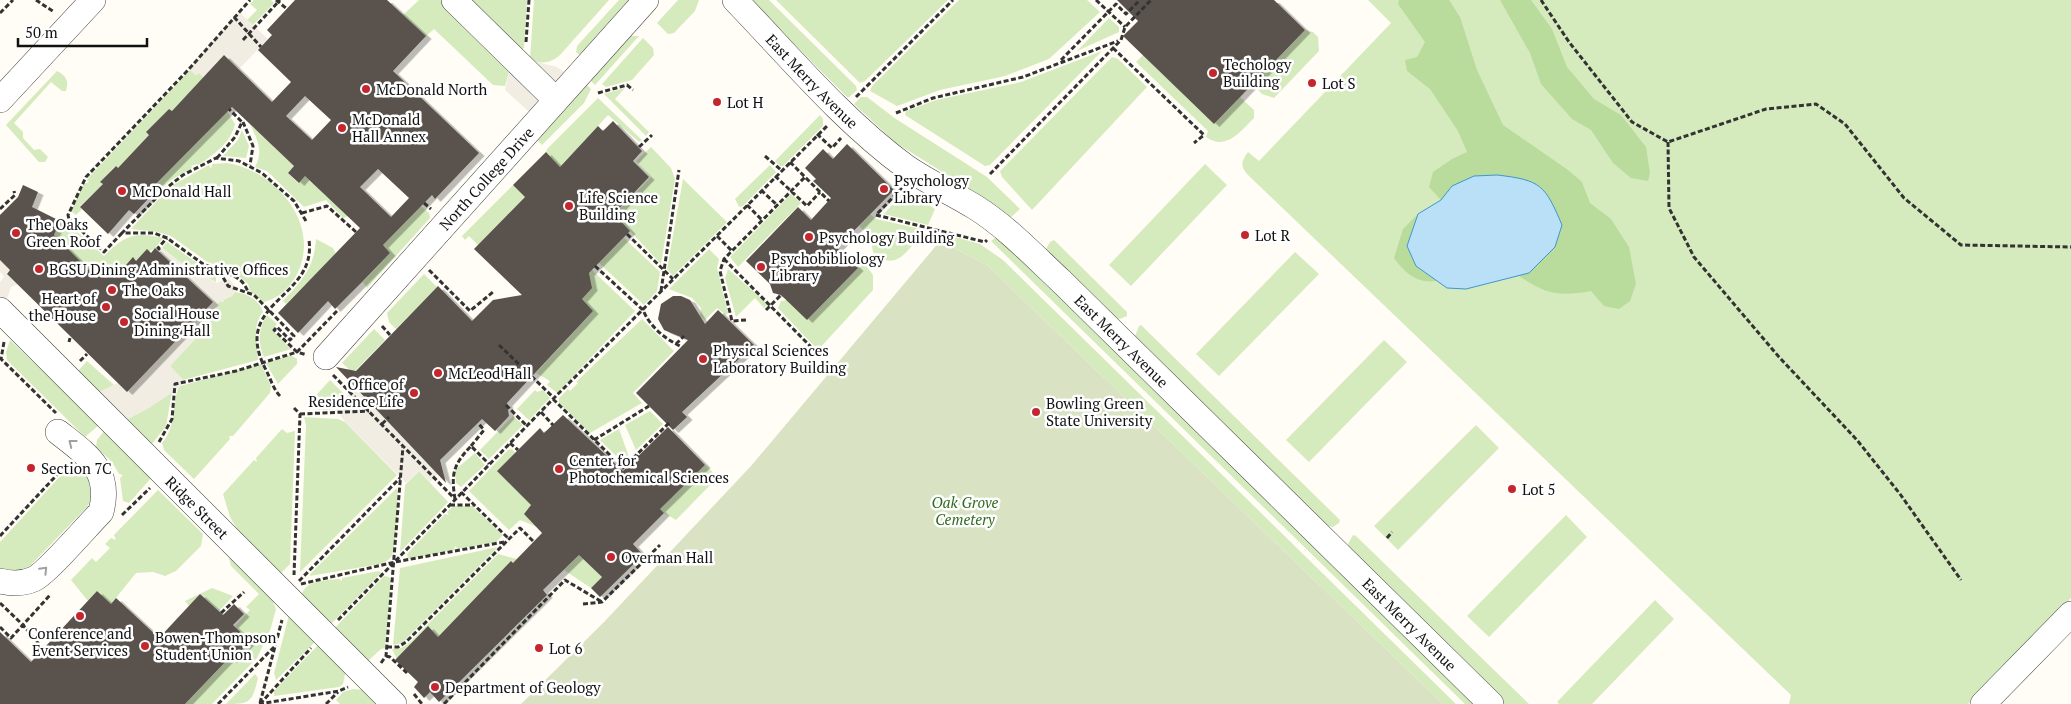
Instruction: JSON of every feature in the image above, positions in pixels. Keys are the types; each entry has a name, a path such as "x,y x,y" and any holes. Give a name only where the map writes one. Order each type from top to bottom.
{"street":[{"path":"0,100 93,0"},
{"path":"454,0 556,100"},
{"name":"North College Drive","path":"322,362 646,0"},
{"name":"East Merry Avenue","path":"735,0 836,104 880,145 906,167 975,207 996,223 1061,281 1491,704"},
{"name":"Ridge Street","path":"0,310 225,534 291,592 324,634 394,704"},
{"path":"0,581 16,583 36,578 101,512 105,497 104,482 96,466 81,450 58,432"},
{"path":"1983,704 2071,614"}],"path":[{"path":"0,13 13,0"},
{"path":"36,0 58,15"},
{"path":"242,122 235,137 216,158 183,176 164,190 104,252 69,220 68,216 86,178 189,69 250,0"},
{"path":"850,102 953,0"},
{"path":"1096,0 1125,27"},
{"path":"1061,61 1116,4 1126,14 1140,0"},
{"path":"990,174 1121,40 1125,27 1151,0"},
{"path":"1541,0 1569,42 1632,122 1668,142 1766,109 1816,104 1846,124 1904,198 1961,245 2071,247"},
{"path":"243,40 278,1 287,8"},
{"path":"234,17 261,47"},
{"path":"896,113 956,92 1023,77 1061,61 1121,40"},
{"path":"1113,48 1204,135 1194,143"},
{"path":"598,93 627,85 633,90"},
{"path":"229,109 242,122 254,146 250,166"},
{"path":"259,704 455,499 831,121"},
{"path":"817,134 832,148 844,134"},
{"path":"639,148 652,135"},
{"path":"1668,142 1669,208 1694,257 1779,357 1857,440 1900,494 1961,580"},
{"path":"765,156 781,170"},
{"path":"216,158 239,161 250,166 281,187 302,213 306,221"},
{"path":"790,162 829,201"},
{"path":"660,292 679,170"},
{"path":"775,176 807,206 820,192"},
{"path":"746,320 731,322 720,271 724,259 805,177"},
{"path":"905,185 876,215 985,242"},
{"path":"762,190 777,205"},
{"path":"0,209 16,195 14,191"},
{"path":"747,205 762,220"},
{"path":"302,213 327,206 356,232"},
{"path":"122,233 154,233 167,238 203,264 237,277 245,284 248,292"},
{"path":"628,234 673,279"},
{"path":"716,236 732,251"},
{"path":"160,250 158,248 167,238"},
{"path":"280,396 262,361 257,338 260,321 303,272 308,260 309,240"},
{"path":"724,259 816,352"},
{"path":"425,266 470,311 493,292"},
{"path":"595,266 643,310 646,318 668,340 682,346"},
{"path":"219,270 228,286 248,292 294,336 290,340 277,327 274,330 297,352 322,362 455,499"},
{"path":"766,310 781,295"},
{"path":"154,448 162,438 172,419 175,384 236,370 297,352 338,310"},
{"path":"382,326 390,335"},
{"path":"676,344 684,336"},
{"path":"69,342 70,338"},
{"path":"499,345 622,468 671,424 635,459"},
{"path":"506,405 527,426"},
{"path":"594,440 649,406"},
{"path":"294,408 300,414 369,412"},
{"path":"541,412 553,425"},
{"path":"259,704 291,592 300,414"},
{"path":"382,424 389,417"},
{"path":"455,499 452,477 461,456 484,430 478,423"},
{"path":"510,443 518,450"},
{"path":"259,704 339,691 368,678 386,656 403,446"},
{"path":"471,446 490,464"},
{"path":"0,536 69,462"},
{"path":"291,592 400,478"},
{"path":"462,492 508,538"},
{"path":"450,505 474,505"},
{"path":"387,647 398,647 406,642 520,528 534,542"},
{"path":"1387,538 1392,532"},
{"path":"291,592 395,562 504,542"},
{"path":"583,604 602,602 660,544"},
{"path":"444,704 565,580 602,602"},
{"path":"221,613 244,592"},
{"path":"0,603 23,625 43,649"},
{"path":"0,627 11,638"},
{"path":"218,704 275,646"},
{"path":"386,656 390,657 407,673"},
{"path":"326,704 339,691"}],"green space":[{"path":"254,0 271,0 274,3 253,25 247,20 257,10 250,4"},
{"path":"419,0 441,0 502,59 509,72 505,86 493,85 434,29 426,36 403,15"},
{"path":"468,0 527,0 524,48 520,51"},
{"path":"534,0 609,0 560,55 553,60 542,62 530,59"},
{"path":"619,0 633,0 582,57 576,52 577,46"},
{"path":"678,0 699,0 695,11 674,33 668,34 657,23"},
{"path":"750,0 769,0 856,86 857,90 848,98"},
{"path":"776,0 948,0 865,81 860,83"},
{"path":"959,0 1087,0 1100,12 1049,59 1005,76 940,90 897,106 870,91 872,86"},
{"path":"1368,0 2071,0 2071,598 1968,704 1789,704 1791,695 1248,175 1242,164 1248,152 1259,161 1391,23"},
{"path":"1399,0 1449,0 1460,17 1477,70 1503,125 1568,170 1582,182 1590,203 1611,219 1629,247 1636,284 1630,301 1619,309 1604,306 1591,291 1561,294 1544,290 1527,281 1518,275 1529,272 1452,186 1441,200 1429,187 1433,172 1452,159 1467,152 1458,131 1430,89 1407,71 1405,60 1417,57 1425,42 1398,4"},
{"path":"1500,0 1531,0 1552,29 1567,67 1594,99 1621,115 1646,147 1650,173 1648,181 1631,178 1613,163 1591,130 1572,119 1541,84 1530,53"},
{"path":"1109,18 1119,27 1119,32 1077,51"},
{"path":"1305,30 1313,32 1318,37 1319,51 1274,98 1262,94 1253,84"},
{"path":"629,36 639,36 595,85 589,79"},
{"path":"643,38 653,48 654,55 632,80 606,87 602,84"},
{"path":"1102,51 990,165 985,166 905,115 906,111 936,100 1021,82"},
{"path":"1143,55 1214,124 1240,97 1254,110 1254,118 1232,138 1220,142 1213,141 1206,137 1208,131 1136,62"},
{"path":"1112,57 1118,59 1147,87 1032,210 1002,177 1000,171"},
{"path":"190,70 196,75 199,73 205,78 172,111 169,109 146,132 149,135 118,168 115,166 100,182 103,184 80,206 82,209 76,215 71,211 84,184 89,182 87,180 89,177"},
{"path":"57,71 63,74 66,79 66,91 62,91 51,82 14,123 23,132 23,138 34,150 40,149 48,157 45,162 39,162 6,125"},
{"path":"584,82 591,89 584,103 542,145 534,137"},
{"path":"625,88 615,99 649,132 646,136 604,94"},
{"path":"861,97 867,97 896,119 987,177 1020,209 1009,219 968,188 896,143 854,104"},
{"path":"598,98 642,140 639,142 608,115 560,167 546,152 547,149"},
{"path":"227,111 235,124 230,137 221,148 198,165 191,166 192,168 173,179 148,199 145,195"},
{"path":"820,115 823,119 823,126 783,166 780,166 775,161"},
{"path":"250,124 294,166 288,173 298,183 305,176 348,216 343,218 326,200 304,207 267,171 255,167 258,161 259,150"},
{"path":"242,130 249,146 246,158 223,156 238,140"},
{"path":"651,147 671,168 675,179 661,264 617,217 618,211 651,177 636,161"},
{"path":"227,163 245,168 263,177 278,189 290,204 299,220 304,238 303,257 296,276 283,292 264,302 250,291 248,284 235,273 206,261 171,236 158,232 131,229 170,187 175,190 173,185 209,165 211,169 212,164"},
{"path":"1205,164 1227,185 1131,286 1109,265"},
{"path":"770,165 776,172 743,206 739,207 735,199"},
{"path":"683,179 727,222 673,276 667,269"},
{"path":"513,185 525,197 478,245 469,236 465,240 462,236"},
{"path":"906,189 935,209 928,225 884,214"},
{"path":"791,194 801,203 738,267 730,257"},
{"path":"421,206 429,213 430,218 367,288 363,282 390,253 383,245"},
{"path":"870,214 876,219 925,230 902,256 896,260 889,261 873,252 872,246 875,241 859,226"},
{"path":"1418,214 1407,246 1416,266 1437,281 1423,281 1412,276 1394,258 1403,229"},
{"path":"62,218 104,256 130,237 145,235 163,238 156,247 159,251 155,248 136,261 133,258 106,287 53,235 57,220"},
{"path":"948,235 980,244 1003,260 1456,704 1443,704 987,265 940,241"},
{"path":"999,235 1477,704 1465,704 991,241"},
{"path":"624,238 660,272 657,291 644,305 598,262"},
{"path":"316,239 333,248 336,254 286,304 283,301 310,266"},
{"path":"1054,240 1127,312 1127,316 1120,319 1111,317 1049,257 1046,249 1050,242"},
{"name":"Oak Grove Cemetery","path":"940,241 987,265 1443,704 521,704 604,622 751,466"},
{"path":"167,242 203,267 216,272 216,282 184,265 162,248"},
{"path":"709,249 719,259 717,268 728,313 726,315 717,308 705,320 700,316 701,308 692,298 669,289"},
{"path":"1295,252 1319,274 1219,376 1196,354"},
{"path":"865,264 873,275 873,290 818,350 778,308 781,301 787,300 807,320 858,268"},
{"path":"728,269 768,304 764,308 755,298 736,317 725,278"},
{"path":"554,270 592,270 635,311 557,393 547,385 550,381 536,373 593,311"},
{"path":"424,274 437,287 396,329 389,322 387,313"},
{"path":"235,292 252,298 259,304 263,312 256,329 258,360 183,380 170,366 197,337 219,302"},
{"path":"267,315 277,324 272,330 291,349 264,357 260,336 262,325"},
{"path":"642,319 674,351 633,393 642,403 590,433 559,403 559,398 568,389 570,391 578,383 576,382"},
{"path":"1141,325 1340,520 1339,523 1333,527 1323,525 1136,345 1135,336"},
{"path":"374,329 385,340 353,373 342,363"},
{"path":"10,340 99,425 85,437 7,360 6,352"},
{"path":"1384,340 1407,362 1309,462 1286,440"},
{"path":"291,355 297,359 297,364 278,384 266,363"},
{"path":"87,361 114,385 100,392 78,371"},
{"path":"261,364 271,386 270,393 233,436 229,436 230,439 194,479 164,450 162,443 173,420 176,396 180,386"},
{"path":"330,380 346,396 330,410 307,409 309,403"},
{"path":"535,390 537,392 543,390 550,398 529,420 517,409"},
{"path":"172,392 166,426 152,444 127,419 147,409"},
{"path":"650,411 663,424 636,450 625,425"},
{"path":"513,416 523,425 489,459 480,450"},
{"path":"304,417 338,419 345,422 397,475 300,572 306,425"},
{"path":"1476,425 1499,448 1398,550 1374,526"},
{"path":"282,429 287,433 295,431 290,564 279,575 241,535 230,517 223,494 254,460 257,462 256,458"},
{"path":"619,429 629,457 623,463 600,440"},
{"path":"105,430 152,477 129,503 123,501 120,478 123,475 119,474 112,462 96,447 97,440"},
{"path":"512,449 515,453 531,505 524,514 537,527 520,520 509,530 469,491 508,450"},
{"path":"475,453 485,465 461,487 456,483 455,470"},
{"path":"75,460 92,480 91,500 87,507 25,571 15,572 0,569 0,542"},
{"path":"705,465 718,477 676,520 664,513 639,488 652,475 673,496"},
{"path":"419,471 448,502 400,552 405,485"},
{"path":"397,488 396,532 390,558 380,564 310,576 311,573"},
{"path":"158,490 203,534 201,546 176,571 165,576 153,572 136,573 111,604 97,591 88,601 71,580 92,558 96,562 110,548 105,544 111,538 116,540 114,535"},
{"path":"453,506 472,506 503,535 496,542 458,549 455,546 454,550 408,559 407,554 445,514 449,515 447,512"},
{"path":"1566,515 1587,537 1489,637 1467,616"},
{"path":"1353,535 1529,704 1504,704 1351,555 1348,544"},
{"path":"498,547 402,643 393,645 400,568"},
{"path":"227,549 271,597 276,609 270,631 257,658 212,704 185,704 229,658 232,660 250,641 235,626 250,610 246,607 259,594 231,566"},
{"path":"498,554 517,559 438,637 428,627 397,659 392,649 401,648 408,644"},
{"path":"579,555 602,577 591,588 564,570"},
{"path":"379,571 381,573 330,625 301,596 307,586 316,582 339,579 342,581 342,578"},
{"path":"384,576 389,577 391,581 385,648 381,649 368,661 333,630"},
{"path":"212,588 233,596 219,611 200,594 189,606 185,601"},
{"path":"1655,600 1674,619 1592,704 1559,704 1557,702"},
{"path":"289,615 317,640 276,680 274,673"},
{"path":"320,643 346,670 343,684 339,687 274,696 274,691"},
{"path":"255,674 258,678 252,697 246,702 226,704"},
{"path":"353,689 366,690 387,704 340,704 336,700 343,692"}],"shaded area":[{"path":"441,0 468,0 533,61 557,67 564,72 538,120 505,90 509,72 502,59"},
{"path":"239,12 268,39 239,69 224,55 204,77 199,73 196,75 189,69"},
{"path":"162,248 184,265 217,283 224,279 230,280 234,285 235,292 231,297 224,299 224,302 219,302 197,337 170,366 183,380 183,383 176,390 147,409 124,421 96,393 118,383 204,293 159,252"},
{"path":"0,260 10,270 7,273 18,284 11,287 6,302 0,297 0,282 4,277 0,272"},
{"path":"356,388 438,474 430,482 419,471 406,483 345,422 335,407"}],"water":[{"path":"1497,175 1532,182 1546,193 1562,225 1555,247 1529,273 1466,289 1447,288 1416,266 1407,246 1418,214 1441,200 1452,186 1474,176"}],"building":[{"path":"295,0 387,0 426,36 393,71 479,153 435,199 432,195 383,245 390,253 335,309 328,301 298,333 278,313 360,228 305,176 299,183 288,173 294,166 232,107 145,195 148,199 134,214 129,210 108,234 80,207 103,184 100,182 116,166 118,168 149,135 146,132 169,109 172,111 224,55 272,102 291,82 258,50 272,35 267,30","holes":["305,96 331,120 312,140 286,116","378,169 409,198 391,217 360,187"]},
{"name":"Techology Building","path":"1117,0 1274,0 1305,30 1214,124 1123,36 1138,21"},
{"path":"613,121 642,151 633,161 649,177 614,214 630,231 589,273 592,288 582,299 593,311 507,403 509,416 495,431 482,419 440,460 446,483 336,367 356,371 438,286 472,321 493,300 522,295 474,249 525,197 513,185 546,152 560,167 598,126 603,131"},
{"name":"Psychology Building","path":"847,144 894,190 837,248 858,268 807,320 781,295 773,293 770,284 746,261 798,207 811,220 831,198 813,181 816,179 805,168 823,149 833,159"},
{"name":"The Oaks","path":"23,185 38,192 32,207 60,221 54,235 97,278 106,269 119,273 133,257 136,261 147,249 151,253 155,248 213,302 127,392 7,274 10,270 0,260 0,215 18,197"},
{"name":"Physical Sciences Laboratory Building","path":"673,296 681,296 690,300 705,324 718,310 754,345 682,412 687,417 673,430 636,393 688,340 664,330 658,319 661,304"},
{"name":"Overman Hall","path":"563,415 623,471 668,427 705,465 660,509 664,513 633,544 643,555 600,597 591,588 602,577 579,555 543,590 547,595 439,702 430,692 424,698 414,687 418,682 395,660 428,626 438,637 511,561 513,563 542,533 524,514 531,505 497,471 540,428 544,433"},
{"name":"Bowen-Thompson Student Union","path":"97,591 111,604 116,598 159,638 200,594 223,615 234,604 244,614 233,625 250,641 232,660 229,658 185,704 0,704 0,632 31,662"}],"place":[{"name":"Techology Building","path":"1213,73"},
{"name":"Lot S","path":"1312,83"},
{"name":"McDonald North","path":"366,89"},
{"name":"Lot H","path":"717,102"},
{"name":"McDonald Hall Annex","path":"342,128"},
{"name":"Psychology Library","path":"884,189"},
{"name":"McDonald Hall","path":"122,191"},
{"name":"Life Science Building","path":"569,206"},
{"name":"The Oaks Green Roof","path":"16,233"},
{"name":"Lot R","path":"1245,235"},
{"name":"Psychology Building","path":"809,237"},
{"name":"Psychobibliology Library","path":"761,267"},
{"name":"BGSU Dining Administrative Offices","path":"39,269"},
{"name":"The Oaks","path":"112,290"},
{"name":"Heart of the House","path":"106,307"},
{"name":"Social House Dining Hall","path":"124,322"},
{"name":"Physical Sciences Laboratory Building","path":"703,359"},
{"name":"McLeod Hall","path":"438,373"},
{"name":"Office of Residence Life","path":"414,393"},
{"name":"Bowling Green State University","path":"1036,412"},
{"name":"Section 7C","path":"31,468"},
{"name":"Center for Photochemical Sciences","path":"559,469"},
{"name":"Lot 5","path":"1512,489"},
{"name":"Overman Hall","path":"611,557"},
{"name":"Conference and Event Services","path":"80,616"},
{"name":"Bowen-Thompson Student Union","path":"145,646"},
{"name":"Lot 6","path":"539,648"},
{"name":"Department of Geology","path":"435,687"}]}
